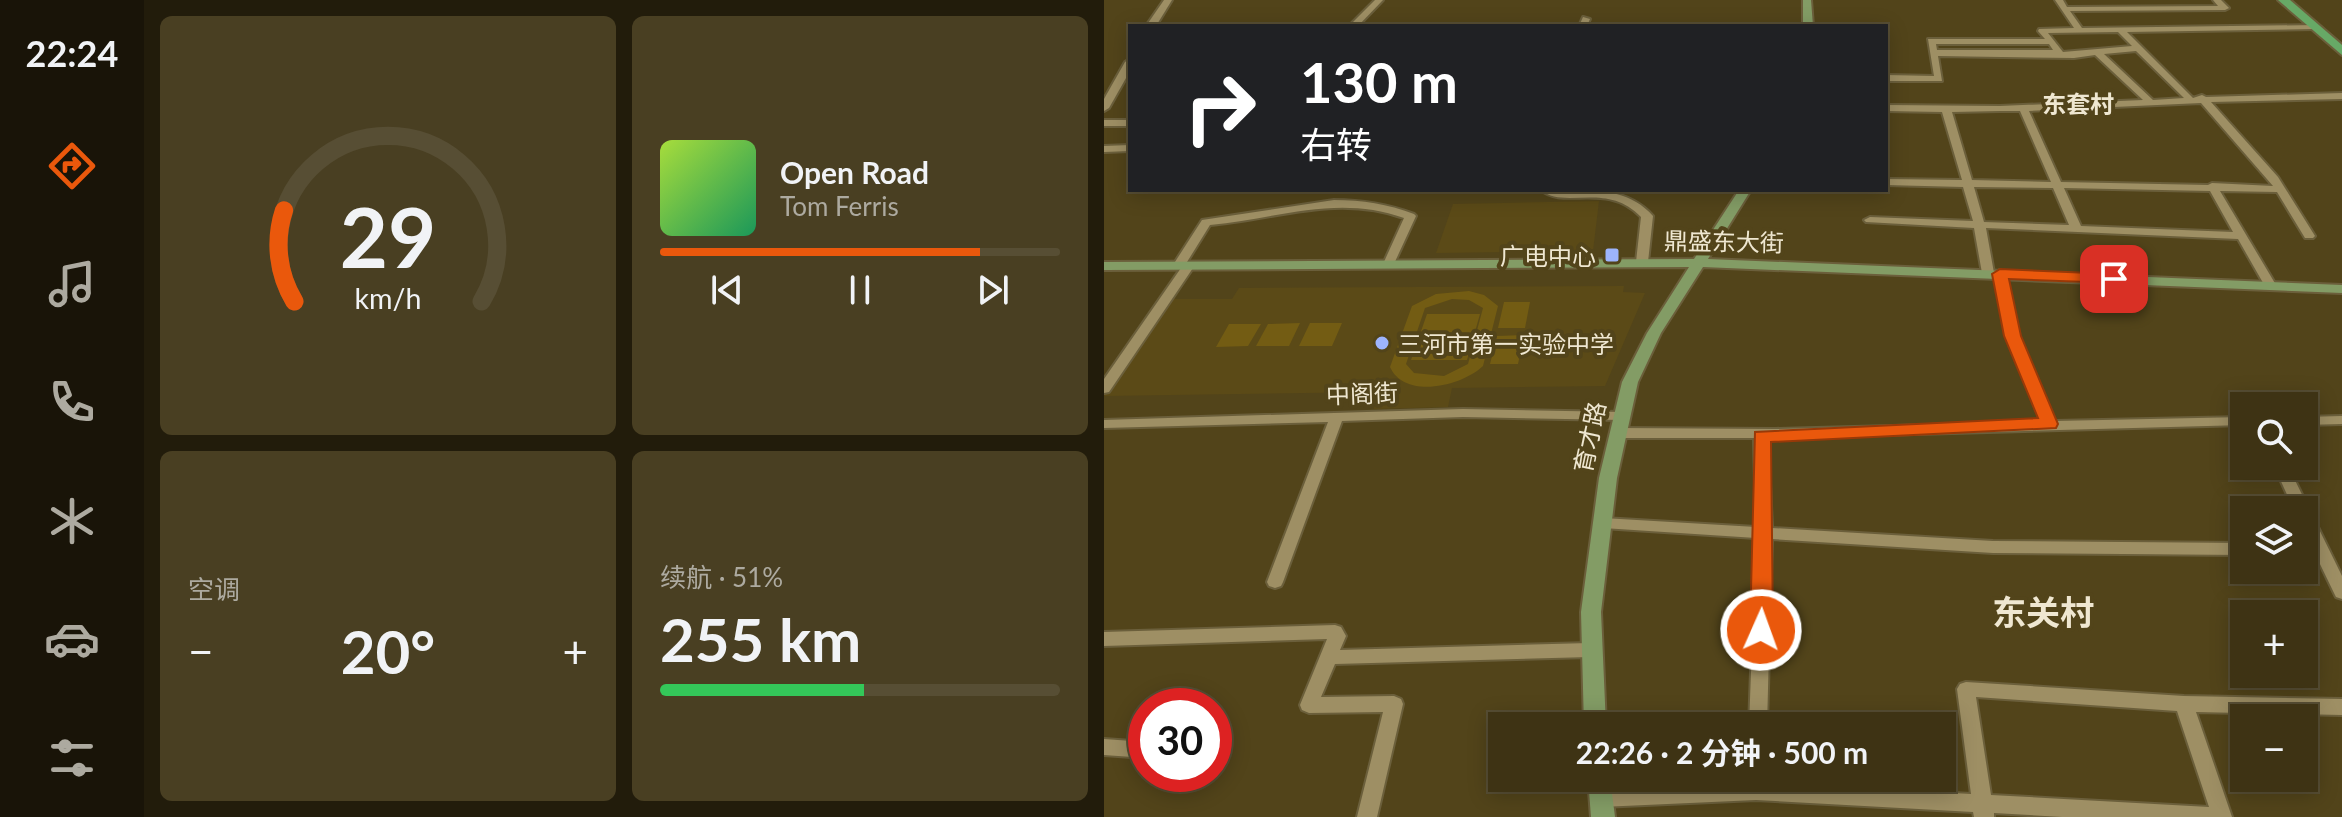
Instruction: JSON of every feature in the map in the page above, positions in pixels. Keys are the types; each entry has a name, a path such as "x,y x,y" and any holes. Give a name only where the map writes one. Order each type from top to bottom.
{"main road":[{"path":"1807,0 1808,24"},
{"path":"2283,0 2342,51"},
{"path":"2291,0 2342,43"},
{"name":"育才路","path":"1594,712 1591,612 1603,523 1630,382 1654,333 1744,192"},
{"name":"鼎盛东大街","path":"1104,266 1697,262 2342,289"}],"street":[{"path":"1152,24 1168,0"},
{"path":"1355,24 1379,0"},
{"path":"2059,0 2079,30"},
{"path":"2065,9 2225,8 2217,0"},
{"path":"2057,54 2060,50 2042,31 2314,27"},
{"path":"2119,29 2196,98 2274,179 2309,236"},
{"path":"1888,78 1939,79 1931,41 2052,42"},
{"path":"1933,53 2057,54 2139,48"},
{"path":"2098,53 2150,102"},
{"path":"1104,108 1128,66"},
{"path":"1888,108 2024,109 2196,98 2342,96"},
{"path":"1946,109 2013,336 2049,424"},
{"path":"2024,109 2076,228"},
{"path":"1104,123 1128,123"},
{"path":"1104,149 1128,148"},
{"path":"1888,182 2278,189"},
{"path":"2212,186 2270,285"},
{"path":"1550,192 1613,195 1642,209 1647,216 1642,262"},
{"path":"1104,389 1184,265 1206,222 1254,218 1346,200 1365,202 1410,216 1389,264"},
{"path":"1870,220 2241,236"},
{"name":"中阁街","path":"1104,424 1463,413 1761,436 2049,424 2230,421"},
{"path":"1275,582 1337,416"},
{"path":"2318,421 2342,420"},
{"path":"1758,712 1763,533 1761,436"},
{"path":"1603,523 1993,547 2230,549"},
{"path":"2318,559 2342,593"},
{"path":"1104,639 1335,632 1337,636 1309,705 1394,704 1367,817"},
{"path":"1329,657 1590,650"},
{"path":"1983,810 1966,689 2184,704 2342,707"},
{"path":"1826,792 1983,810 2222,817 2184,704"},
{"path":"1104,747 1128,749"},
{"path":"1601,798 1667,792"}],"shaded area":[{"path":"1599,201 1593,251 1436,253 1453,204"},
{"name":"三河市第一实验中学","path":"1624,286 1623,292 1645,293 1605,386 1452,388 1448,407 1374,409 1377,392 1104,396 1169,299 1232,299 1239,288"},
{"path":"1469,291 1484,295 1498,306 1483,366 1448,384 1408,384 1397,377 1390,367 1412,306 1436,294","holes":["1452,299 1469,300 1483,308 1468,364 1444,376 1414,373 1406,364 1425,308"]},
{"path":"1504,302 1530,302 1525,328 1498,328"},
{"path":"1427,314 1480,314 1467,360 1411,360"},
{"path":"1300,323 1289,346 1256,346 1268,324"},
{"path":"1310,323 1342,323 1332,346 1299,346"},
{"path":"1229,324 1261,324 1248,346 1216,347"},
{"path":"1524,335 1518,364 1490,364 1497,336"}],"place":[{"name":"广电中心","path":"1612,255"},
{"name":"三河市第一实验中学","path":"1382,343"}],"district":[{"name":"东套村","path":"2078,103"},
{"name":"东关村","path":"2043,611"}],"route":[{"path":"1761,630 1764,542 1761,436 2049,424 2013,336 2000,274 2114,279"}]}
